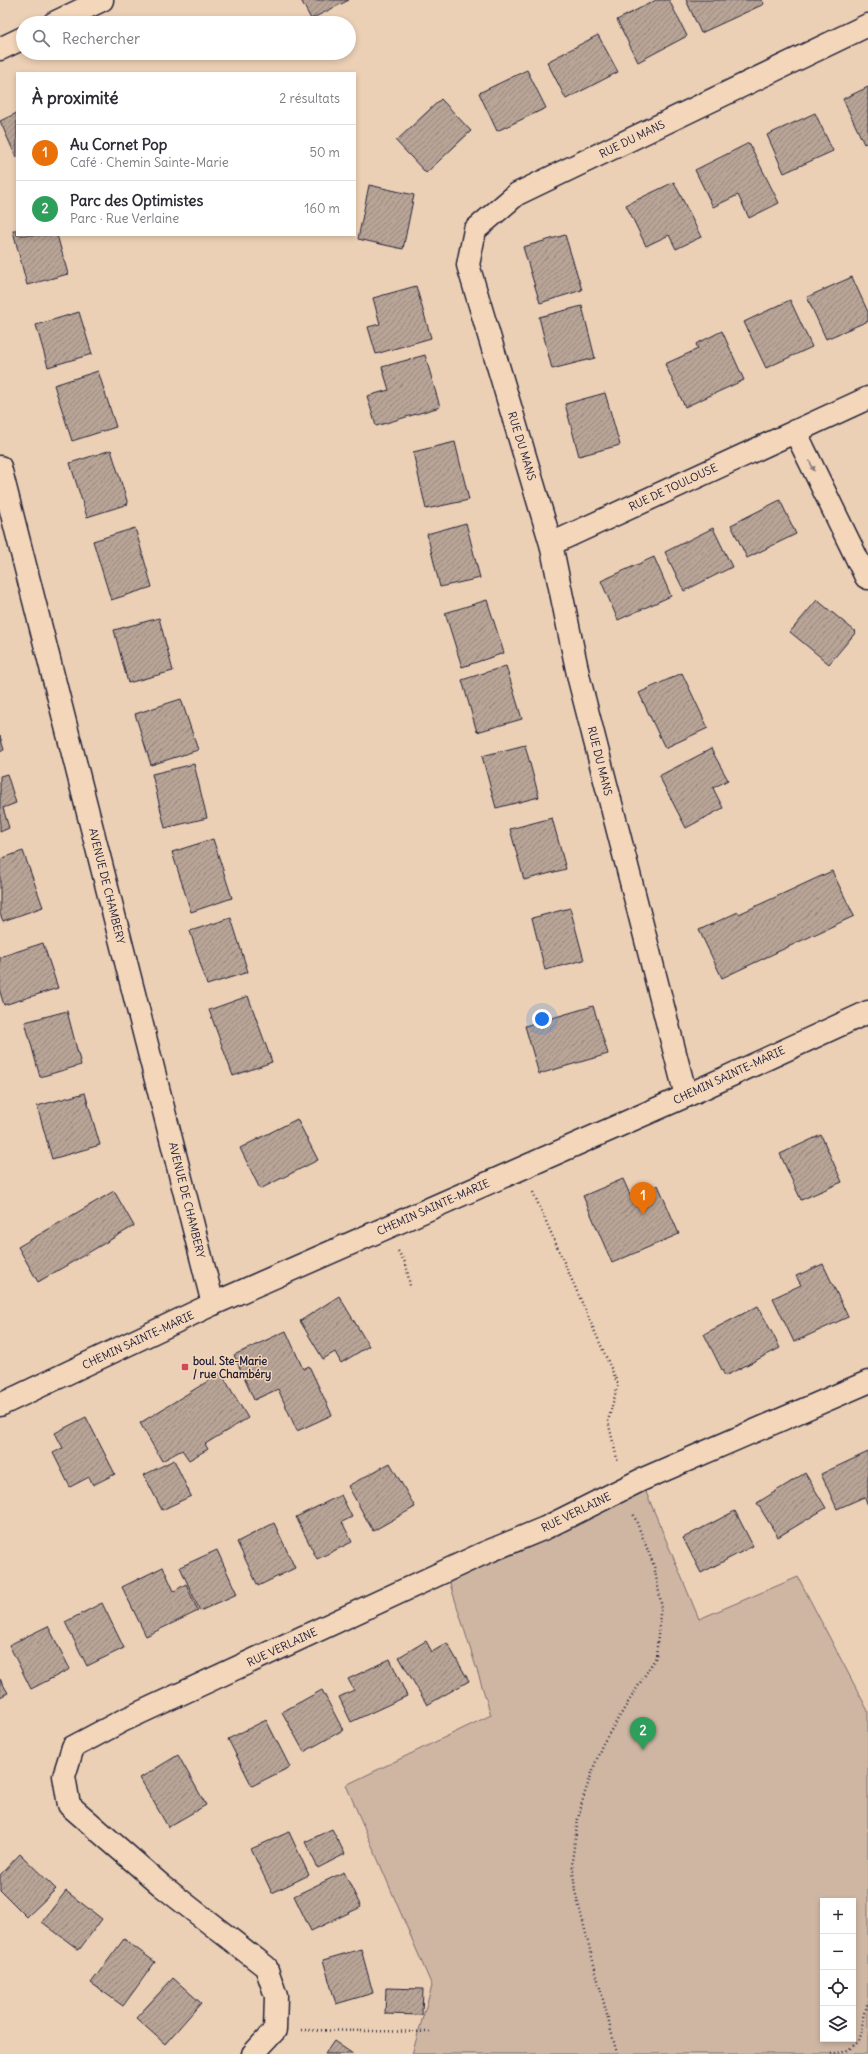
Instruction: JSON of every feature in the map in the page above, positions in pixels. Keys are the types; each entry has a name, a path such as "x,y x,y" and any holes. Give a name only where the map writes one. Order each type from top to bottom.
{"street":[{"path":"69,16 102,0"},
{"name":"RUE DU MANS","path":"686,1096 579,678 551,544 468,264 475,230 517,194 868,25"},
{"path":"0,49 16,41"},
{"name":"RUE DE TOULOUSE","path":"551,544 795,431 868,399"},
{"path":"795,431 866,578 868,578"},
{"name":"AVENUE DE CHAMBERY","path":"0,467 213,1304"},
{"name":"CHEMIN SAINTE-MARIE","path":"0,1405 213,1304 686,1096 868,1012"},
{"name":"RUE VERLAINE","path":"275,2030 276,1996 266,1967 161,1886 69,1805 64,1776 73,1747 122,1721 480,1555 546,1528 624,1488 868,1382"},
{"path":"253,2054 275,2030"}],"path":[{"path":"522,1168 618,1384 608,1421 624,1488 654,1566 661,1603 656,1657 602,1746 584,1795 578,1819 572,1861 575,1891 617,2054"},
{"path":"386,1228 406,1264 410,1286"},
{"path":"830,2054 848,2050 858,2042 868,2001"},
{"path":"275,2030 433,2032"}],"shaded area":[{"path":"641,1480 699,1619 798,1577 868,1711 868,2054 412,2054 432,1986 346,1785 491,1715 446,1571"}],"building":[{"path":"301,0 349,0 317,16 309,16"},
{"path":"656,0 669,0 687,36 638,62 617,20"},
{"path":"686,0 762,0 764,4 701,33"},
{"path":"598,35 618,72 566,99 547,62"},
{"path":"527,70 546,108 497,131 479,93"},
{"path":"868,87 868,142 864,144 843,99"},
{"path":"441,99 471,131 426,173 396,141"},
{"path":"16,113 16,157 0,121"},
{"path":"815,113 833,151 784,173 767,135"},
{"path":"749,143 779,203 749,218 738,195 713,207 695,170"},
{"path":"674,182 701,237 676,249 669,235 646,246 626,205"},
{"path":"369,185 414,195 403,249 358,239"},
{"path":"16,230 16,236 57,236 68,274 27,285 13,231"},
{"path":"565,235 582,290 540,303 523,247"},
{"path":"852,277 868,312 868,321 826,339 807,297"},
{"path":"416,286 431,338 376,354 368,327 380,324 373,298"},
{"path":"790,300 812,347 766,368 744,322"},
{"path":"582,306 595,358 552,369 539,317"},
{"path":"79,312 92,354 48,367 36,325"},
{"path":"722,331 744,380 685,407 665,364 698,349 696,344"},
{"path":"425,355 440,407 376,426 367,396 389,390 382,367"},
{"path":"98,371 116,427 72,441 54,385"},
{"path":"605,393 620,445 579,456 565,404"},
{"path":"455,442 469,500 426,509 413,452"},
{"path":"111,450 128,504 87,517 70,463"},
{"path":"780,500 796,534 747,558 731,525"},
{"path":"466,523 480,578 440,587 427,534"},
{"path":"135,528 152,587 111,600 93,541"},
{"path":"713,528 732,567 684,591 665,552"},
{"path":"654,557 671,596 618,620 601,581"},
{"path":"487,600 504,653 462,667 445,613"},
{"path":"817,600 856,632 829,664 790,632"},
{"path":"159,618 173,671 128,683 114,630"},
{"path":"506,666 522,719 477,732 462,680"},
{"path":"682,673 708,728 665,748 639,693"},
{"path":"181,699 198,750 151,765 135,714"},
{"path":"0,736 4,750 0,751"},
{"path":"525,745 539,797 496,808 482,756"},
{"path":"711,749 728,780 713,788 723,808 686,828 659,776"},
{"path":"194,764 207,818 165,828 152,774"},
{"path":"7,774 16,803 3,808 9,828 0,832 0,776"},
{"path":"552,818 566,869 524,880 510,829"},
{"path":"213,839 232,898 191,912 172,852"},
{"path":"23,851 43,907 3,921 0,914 0,859"},
{"path":"832,871 854,916 722,978 699,930 738,912 739,914"},
{"path":"570,908 584,960 545,970 532,918"},
{"path":"231,918 248,972 207,985 190,931"},
{"path":"43,943 58,988 4,1005 0,992 0,957"},
{"path":"248,996 272,1062 233,1076 209,1010"},
{"path":"593,1006 608,1054 539,1074 525,1026"},
{"path":"67,1011 81,1065 40,1077 25,1022"},
{"path":"85,1093 100,1145 52,1159 37,1106"},
{"path":"297,1119 318,1160 260,1189 240,1148"},
{"path":"821,1135 842,1182 801,1200 780,1154"},
{"path":"623,1179 631,1197 658,1185 679,1234 612,1263 583,1196"},
{"path":"114,1191 134,1226 38,1282 18,1247"},
{"path":"823,1264 848,1317 794,1342 773,1298 801,1285 796,1276"},
{"path":"339,1296 369,1346 341,1363 335,1352 323,1359 300,1321"},
{"path":"758,1306 780,1348 725,1376 704,1334"},
{"path":"286,1331 303,1369 309,1366 332,1415 297,1431 278,1389 254,1400 234,1355"},
{"path":"221,1373 248,1418 205,1444 208,1449 189,1460 182,1450 162,1461 140,1423"},
{"path":"86,1417 115,1474 93,1485 89,1477 70,1487 53,1453 63,1448 55,1433"},
{"path":"868,1452 868,1505 864,1497 837,1509 821,1474"},
{"path":"174,1460 191,1496 162,1510 144,1475"},
{"path":"390,1463 415,1507 373,1531 348,1486"},
{"path":"805,1473 826,1508 778,1537 757,1503"},
{"path":"341,1495 352,1517 342,1522 352,1542 317,1559 296,1517"},
{"path":"735,1511 753,1546 701,1573 683,1538"},
{"path":"274,1523 295,1568 258,1586 237,1542"},
{"path":"217,1550 237,1594 200,1611 180,1567"},
{"path":"163,1567 174,1591 186,1584 198,1611 146,1636 122,1587"},
{"path":"102,1603 124,1648 87,1666 65,1622"},
{"path":"48,1626 70,1669 31,1689 9,1645"},
{"path":"426,1641 432,1652 447,1643 469,1681 427,1705 399,1657"},
{"path":"390,1659 407,1696 351,1722 339,1697 354,1690 348,1679"},
{"path":"0,1679 8,1693 0,1697"},
{"path":"322,1690 343,1730 304,1752 282,1712"},
{"path":"266,1720 290,1767 252,1786 228,1739"},
{"path":"178,1755 206,1805 168,1827 140,1778"},
{"path":"332,1829 345,1854 318,1868 305,1842"},
{"path":"289,1832 309,1875 272,1893 251,1849"},
{"path":"20,1854 56,1889 27,1917 0,1890 0,1875"},
{"path":"344,1872 361,1907 311,1931 294,1896"},
{"path":"66,1891 102,1919 79,1950 42,1922"},
{"path":"124,1939 155,1962 123,2006 91,1983"},
{"path":"361,1949 373,1993 336,2004 323,1960"},
{"path":"173,1978 201,2003 165,2044 136,2018"},
{"path":"386,1988 423,1989 422,2015 385,2014"},
{"path":"334,2041 353,2054 325,2054"}],"place":[{"name":"Au Cornet Pop","path":"643,1215"},
{"name":"boul. Ste-Marie / rue Chambéry","path":"185,1367"},
{"name":"Parc des Optimistes","path":"643,1750"}]}
